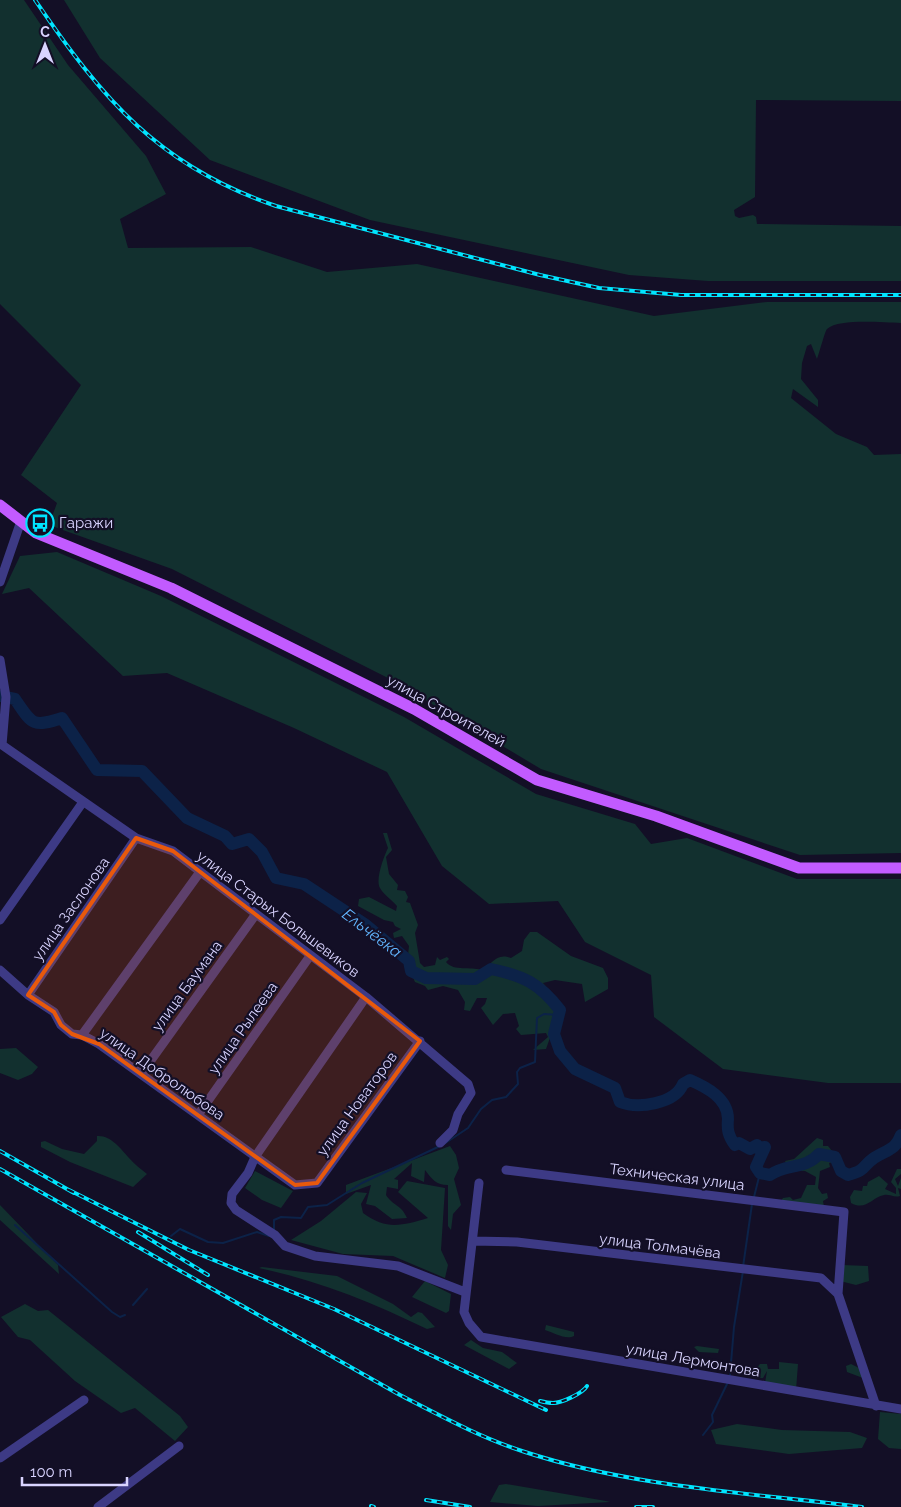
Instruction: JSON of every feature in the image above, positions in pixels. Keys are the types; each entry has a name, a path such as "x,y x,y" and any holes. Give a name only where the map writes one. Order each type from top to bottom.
{"main road":[{"name":"улица Строителей","path":"0,504 36,533 171,588 414,708 538,780 656,816 799,868 901,868"}],"street":[{"path":"0,582 22,521"},
{"name":"улица Старых Большевиков","path":"0,660 6,697 2,744 136,838 173,851 366,997 420,1041 468,1084 471,1093 458,1114 453,1130 440,1143"},
{"path":"0,920 83,802"},
{"name":"улица Заслонова","path":"28,995 136,838"},
{"path":"82,1036 200,872"},
{"name":"улица Баумана","path":"142,1074 256,914"},
{"name":"улица Рылеева","path":"198,1115 310,956"},
{"name":"улица Добролюбова","path":"0,970 28,995 54,1012 61,1025 72,1034 82,1036 142,1074 255,1158 295,1184 317,1183"},
{"path":"366,997 255,1158 248,1173 232,1194 231,1203 236,1210 270,1231 285,1246 315,1256 398,1266 465,1292 473,1242 479,1183"},
{"name":"улица Новаторов","path":"317,1183 420,1041"},
{"name":"Техническая улица","path":"506,1170 844,1212 838,1294"},
{"name":"улица Толмачёва","path":"473,1242 517,1242 821,1278 838,1294"},
{"name":"улица Лермонтова","path":"465,1292 465,1316 481,1337 901,1409"},
{"path":"838,1294 876,1406"},
{"path":"0,1458 84,1400"},
{"path":"98,1507 179,1446"}],"highlighted area":[{"path":"136,838 173,851 420,1041 317,1183 295,1185 99,1044 72,1034 61,1025 54,1012 28,995"}],"green space":[{"path":"0,0 24,0 68,65 146,156 166,194 120,219 128,248 251,247 327,272 417,264 654,316 767,302 901,302 901,323 851,322 833,326 826,331 817,359 811,344 807,346 802,363 801,379 818,400 818,407 793,389 791,398 836,434 867,447 874,455 901,454 901,853 800,855 541,769 390,679 172,569 49,525 57,503 21,475 81,385 0,304"},
{"path":"64,0 901,0 901,101 756,100 755,197 734,210 735,216 739,218 753,215 756,217 757,224 901,226 901,281 708,281 629,275 370,220 210,160 100,58"},
{"path":"57,552 161,596 404,717 536,794 635,824 651,844 687,838 797,879 901,879 901,1083 828,1083 723,1069 654,1017 651,975 585,942 558,901 489,904 442,866 387,772 294,728 167,673 123,676 29,588 2,594 20,556"},
{"path":"383,833 387,833 392,850 386,857 389,874 398,885 397,890 405,891 408,897 406,902 410,903 418,925 415,933 420,963 424,967 435,965 437,957 440,960 447,957 449,959 446,962 453,967 481,970 498,958 511,958 522,951 524,940 530,932 537,932 571,956 603,968 608,978 608,989 585,1002 582,984 555,980 543,983 562,1004 546,1049 533,1050 548,1037 546,1033 521,1035 516,1029 519,1026 515,1013 503,1014 493,1025 481,1008 487,998 477,998 470,1011 464,1010 465,1002 458,990 443,986 428,990 425,986 415,982 407,964 409,946 402,936 394,938 393,933 401,929 395,926 393,922 384,920 358,906 359,899 369,897 396,911 397,906 383,892 379,884 384,856 388,848"},
{"path":"16,1048 38,1067 32,1074 18,1080 0,1073 0,1049"},
{"path":"97,1136 102,1136 115,1143 147,1174 133,1187 70,1162 41,1147 41,1142 45,1141 62,1149 84,1154 97,1141"},
{"path":"817,1138 823,1140 823,1146 828,1146 837,1157 835,1162 829,1163 830,1167 820,1171 818,1188 822,1194 827,1193 828,1198 823,1201 824,1207 781,1201 783,1198 790,1197 793,1200 801,1198 807,1185 815,1185 816,1177 805,1171 790,1170 788,1165 791,1163 786,1163 785,1161 794,1159"},
{"path":"450,1146 456,1155 459,1168 454,1179 461,1205 453,1214 451,1230 448,1226 448,1185 437,1183 425,1170 424,1182 411,1176 412,1163 394,1179 398,1180 398,1189 387,1187 386,1195 402,1210 407,1218 392,1219 375,1206 366,1204 371,1185 346,1194 346,1185"},
{"path":"897,1169 901,1169 901,1174 895,1179 898,1186 901,1178 901,1189 898,1188 900,1196 884,1195 861,1206 851,1203 850,1197 854,1190 862,1191 863,1186 867,1186 868,1182 879,1176 888,1184 885,1189 896,1194 896,1188 891,1182"},
{"path":"255,1171 293,1191 281,1208 262,1200 245,1188"},
{"path":"407,1181 445,1188 441,1250 448,1265 445,1278 393,1256 343,1254 291,1240 321,1221 356,1192 367,1193 361,1204 363,1213 379,1222 394,1225 428,1218 398,1192"},
{"path":"0,1205 58,1265 59,1274 0,1220"},
{"path":"842,1265 868,1266 869,1281 856,1285 840,1281"},
{"path":"259,1268 337,1276 393,1304 411,1317 418,1312 422,1313 435,1327 427,1329 345,1293 303,1279"},
{"path":"425,1281 451,1294 449,1311 446,1313 412,1297"},
{"path":"25,1304 38,1311 48,1310 180,1416 188,1427 175,1441 135,1408 121,1413 75,1381 30,1340 18,1337 1,1317"},
{"path":"546,1325 574,1332 574,1336 564,1337 545,1330"},
{"path":"471,1340 483,1348 502,1352 517,1363 509,1369 464,1345"},
{"path":"694,1347 719,1349 718,1353 699,1352"},
{"path":"779,1362 798,1364 796,1390 765,1383 767,1371 763,1378 759,1378 754,1371 760,1364 767,1364 768,1369 779,1369"},
{"path":"851,1364 859,1368 863,1378 847,1372 846,1366"},
{"path":"880,1412 901,1414 901,1449 889,1448 878,1439"},
{"path":"737,1424 782,1430 850,1432 867,1438 862,1448 789,1454 716,1444 711,1430"},
{"path":"506,1484 610,1502 538,1506 490,1502 499,1485"}],"waterway":[{"name":"Ельчёвка","path":"0,696 15,699 29,719 34,722 44,723 62,718 97,770 142,771 187,818 225,836 232,844 249,839 262,852 276,878 304,884 366,925 409,961 411,971 426,978 475,979 491,969 522,978 538,987 560,1010 554,1034 560,1051 575,1069 615,1088 620,1102 636,1105 655,1103 672,1096 679,1091 683,1084 690,1080 703,1086 715,1094 724,1105 727,1112 728,1132 735,1145 739,1143 750,1149 757,1145 758,1148 765,1147 756,1167 760,1173 770,1175 782,1169 802,1165 819,1154 835,1157 841,1171 848,1175 861,1170 874,1158 893,1147 901,1135"},
{"path":"444,1144 468,1128 481,1109 492,1100 506,1097 518,1084 517,1072 520,1068 535,1062 537,1018 544,1014 559,1015"},
{"path":"274,1231 274,1220 281,1217 301,1218 308,1207 327,1205 362,1183 440,1146"},
{"path":"754,1197 760,1173"},
{"path":"743,1267 752,1204"},
{"path":"15,1225 112,1312 120,1317 125,1315"},
{"path":"171,1236 180,1229 208,1242 223,1243 257,1232 269,1236"},
{"path":"730,1375 734,1327 743,1271"},
{"path":"133,1305 147,1289"},
{"path":"703,1435 713,1422 712,1415 728,1382"}],"railway":[{"path":"35,0 85,69 110,99 137,126 166,150 199,171 235,190 276,206 540,275 599,288 681,295 901,295"},
{"path":"0,1151 74,1193"},
{"path":"0,1169 400,1395 493,1440 566,1464 649,1481 862,1507"},
{"path":"69,1190 189,1250 334,1309 546,1410"},
{"path":"138,1232 208,1275"},
{"path":"540,1401 553,1403 562,1401 572,1397 587,1386"},
{"path":"426,1500 470,1507"},
{"path":"636,1507 653,1507"}],"place":[{"name":"Гаражи","path":"40,523"}]}
